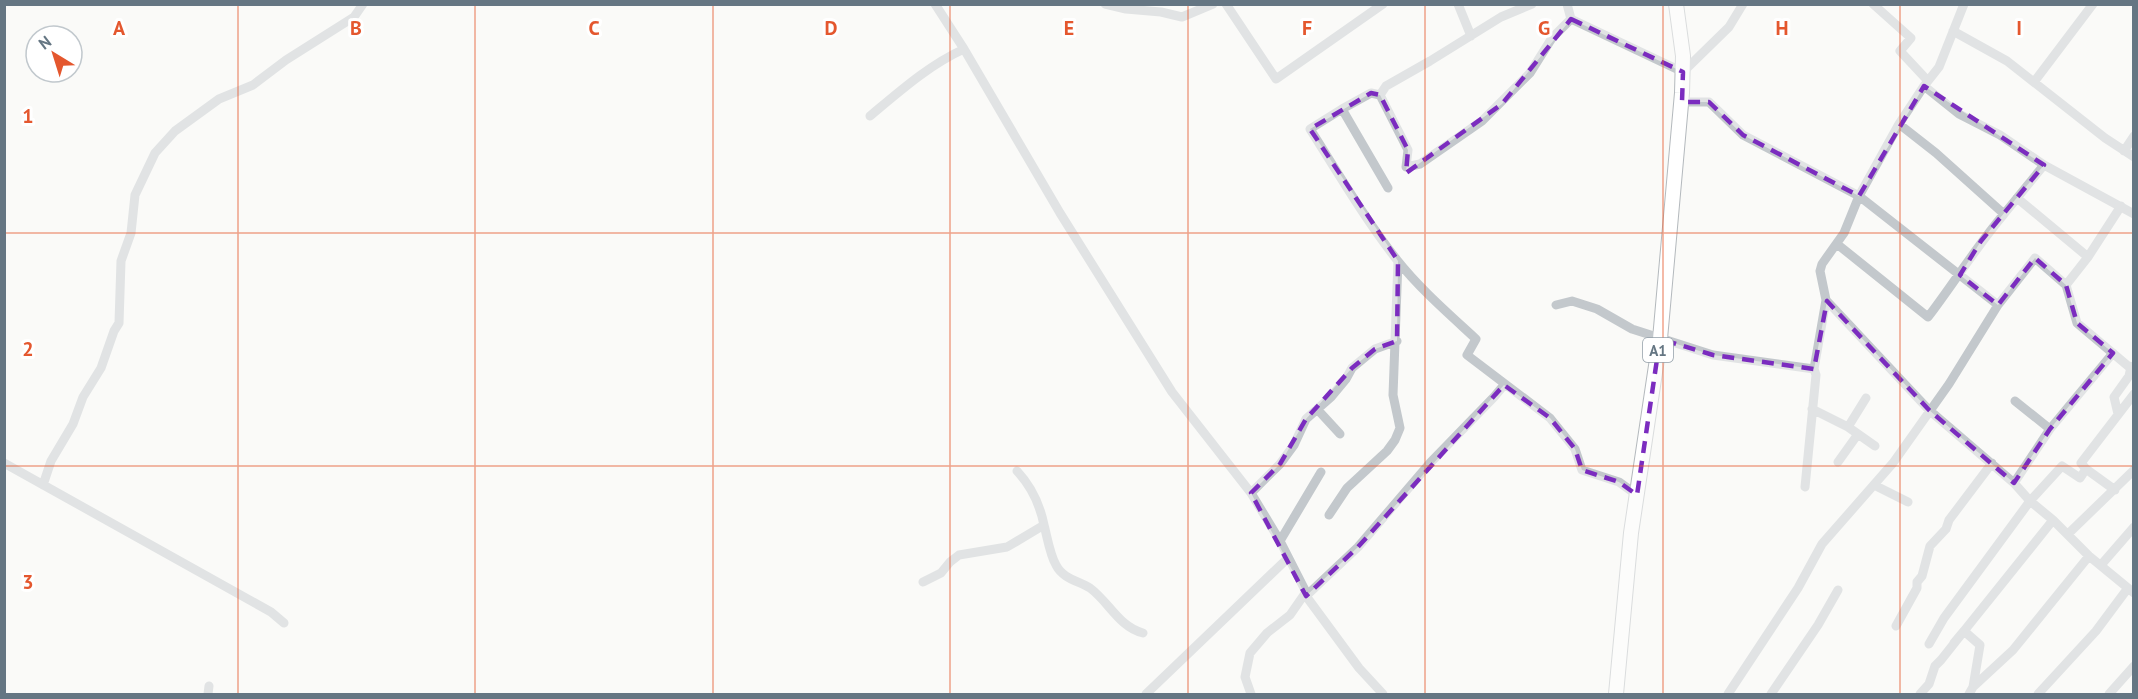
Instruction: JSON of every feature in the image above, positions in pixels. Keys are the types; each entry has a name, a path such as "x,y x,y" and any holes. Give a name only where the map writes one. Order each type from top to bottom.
{"highway":[{"name":"A1","path":"1616,694 1631,532 1660,339 1681,102 1683,56 1676,4"}],"street":[{"path":"43,484 51,460 73,424 83,397 101,368 114,331 119,324 122,261 131,233 135,195 155,153 175,131 219,99 253,85 285,60 354,17 363,4"},
{"path":"935,4 1060,213 1172,392 1251,493 1280,541 1306,594 1359,668 1383,694"},
{"path":"1105,4 1126,9 1162,8 1182,17 1213,4"},
{"path":"1226,4 1275,79 1383,4"},
{"path":"1458,4 1471,36"},
{"path":"1380,95 1386,86 1501,17 1532,4"},
{"path":"1567,4 1571,19 1683,72 1729,27 1743,4"},
{"path":"1873,4 1911,38 1900,51 1926,84 1959,114 2000,135 2044,165 2133,214"},
{"path":"1805,487 1816,375 1814,369 1826,300 1820,271 1822,264 1844,233 1859,196 1899,124 1939,67 1964,4"},
{"path":"2034,82 2091,8 2080,4"},
{"path":"1380,95 1408,150 1406,167 1420,164 1482,121 1502,104 1530,73 1552,38 1571,19"},
{"path":"1953,31 2007,61 2133,157"},
{"path":"870,116 946,57 964,49"},
{"path":"1380,95 1371,93 1310,129 1398,261 1442,308 1476,339 1467,355 1503,385 1550,418 1575,449 1582,470 1619,482 1637,495"},
{"path":"1681,102 1709,102 1743,135 1859,196 1998,305"},
{"path":"1342,109 1388,188"},
{"path":"1899,124 1936,153 2004,214"},
{"path":"2124,151 2133,136"},
{"path":"1837,244 1928,317 1960,275 1981,241 2044,165"},
{"path":"2017,198 2088,256"},
{"path":"2066,285 2121,206"},
{"path":"1728,694 1798,588 1822,544 1893,463 1949,384 1998,305 2035,258 2066,285 2077,323 2132,367 2129,376 2114,397 2118,414"},
{"path":"1329,515 1347,488 1387,451 1400,428 1393,395 1397,341 1398,261"},
{"path":"1826,300 1929,410 2014,483 2089,556 2131,590 2038,694"},
{"path":"1556,305 1572,301 1597,309 1632,329 1713,355 1814,369"},
{"path":"1251,493 1280,464 1294,445 1306,419 1336,391 1352,368 1375,349 1397,341"},
{"path":"2014,483 2050,429 2113,353"},
{"path":"1251,694 1245,677 1250,653 1267,633 1290,615 1306,594 1358,547 1430,463 1503,385"},
{"path":"2115,490 2081,463 2133,394"},
{"path":"1848,427 1866,398"},
{"path":"2015,401 2050,429"},
{"path":"1317,409 1340,434"},
{"path":"1812,409 1848,427 1875,446"},
{"path":"1838,462 1858,434"},
{"path":"4,463 261,606 284,623"},
{"path":"1896,626 1917,588 1930,546 1946,529 1949,520 1992,463"},
{"path":"1929,644 1944,618 2030,501 2062,466 2079,478 2086,469"},
{"path":"2068,534 2133,470"},
{"path":"1017,471 1041,511 1055,565 1072,580 1092,590 1131,630 1143,633"},
{"path":"1280,541 1321,472"},
{"path":"1874,485 1908,502"},
{"path":"1920,694 1929,684 1935,666 2053,520"},
{"path":"923,582 941,573 958,555 1007,547 1044,525"},
{"path":"2102,565 2133,527"},
{"path":"1971,691 2013,650 2089,556"},
{"path":"1146,694 1288,558"},
{"path":"1771,694 1818,625 1838,590"},
{"path":"1964,631 1980,645 1971,691"},
{"path":"2109,694 2133,666"}],"highlighted area":[{"path":"1571,19 1683,72 1682,102 1709,102 1743,135 1859,196 1924,86 2044,165 1981,241 1960,275 1998,305 2035,258 2066,285 2077,323 2113,353 2050,429 2014,483 1929,410 1827,301 1814,369 1713,355 1660,339 1637,495 1619,482 1582,470 1575,449 1550,418 1504,385 1358,547 1306,596 1251,493 1280,464 1306,419 1352,368 1375,349 1397,341 1398,261 1310,129 1371,93 1380,95 1408,150 1406,173 1502,104"}]}
